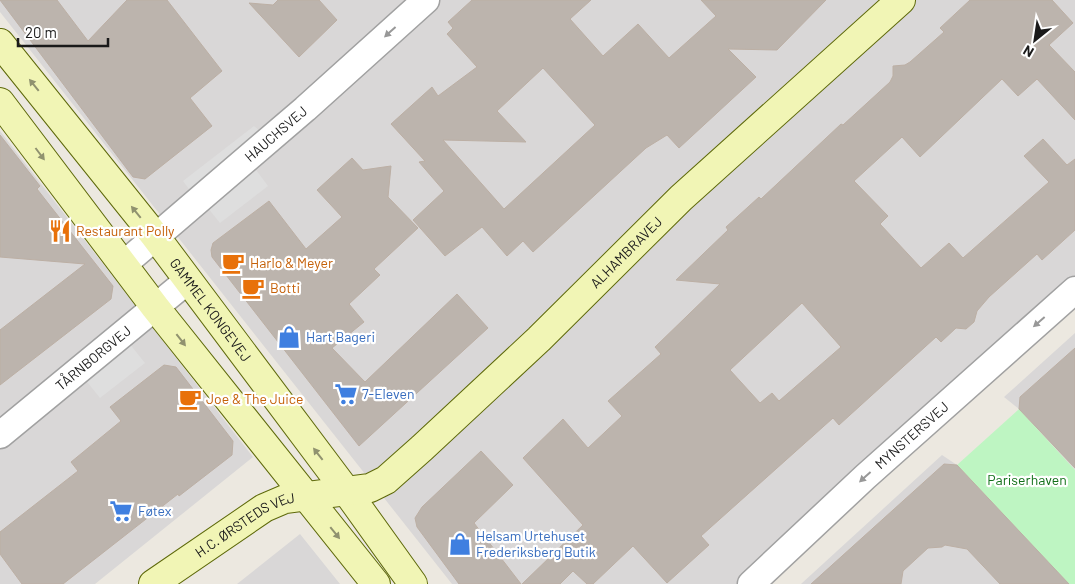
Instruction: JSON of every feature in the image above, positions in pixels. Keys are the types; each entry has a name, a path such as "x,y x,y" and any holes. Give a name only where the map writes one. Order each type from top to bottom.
{"street":[{"name":"HAUCHSVEJ","path":"124,264 265,144 426,0"},
{"name":"ALHAMBRAVEJ","path":"347,492 370,488 386,480 538,339 687,192 901,0"},
{"name":"GAMMEL KONGEVEJ","path":"0,43 155,236 347,492 413,584"},
{"path":"0,102 155,307 376,584"},
{"name":"TÅRNBORGVEJ","path":"0,435 187,281"},
{"name":"MYNSTERSVEJ","path":"751,584 865,477 1075,290"},
{"name":"H.C. ØRSTEDS VEJ","path":"153,584 264,508 285,499 347,492"}],"shaded area":[{"path":"0,0 1075,0 1075,277 737,584 452,584 0,12"},
{"path":"254,126 261,132 189,189 183,181"},
{"path":"0,131 253,457 95,584 0,584"},
{"path":"256,170 268,186 220,223 208,208"},
{"path":"1075,333 1075,470 1019,409 1004,397"},
{"path":"129,343 145,363 100,398 84,378"},
{"path":"942,455 957,465 1069,584 801,584"},
{"path":"300,534 340,584 237,584"}],"green space":[{"name":"Pariserhaven","path":"1019,409 1075,470 1075,584 1069,584 957,465"}],"building":[{"path":"0,0 57,0 88,41 127,0 167,0 222,71 190,98 212,126 145,179 133,177"},
{"path":"278,0 319,0 337,20 299,57 249,3 273,5"},
{"path":"472,0 591,0 570,19 603,56 638,24 669,58 716,16 701,0 826,0 777,50 728,49 756,77 679,148 667,135 646,148 533,252 523,241 507,256 482,227 445,256 413,220 444,191 419,162 425,161 391,124 432,87 438,96 477,67 447,34 453,28 448,22","holes":["543,68 595,125 504,209 443,140 526,142 497,111"]},
{"path":"970,0 1052,0 1073,23 1049,45 1075,72 1075,120 1037,79 1018,96 1002,79 920,157 902,137 854,181 888,216 880,224 921,268 949,243 963,258 1049,182 1024,156 1043,139 1067,165 1075,159 1075,230 1042,260 1037,254 989,297 977,311 974,322 966,329 956,328 941,342 936,337 839,425 833,418 701,536 709,545 667,583 633,546 593,584 587,584 573,571 560,584 522,584 583,525 523,458 563,419 588,448 622,416 608,401 661,354 655,347 720,284 676,280 728,230 726,227 759,197 761,199 841,124 843,125 890,82 893,76 893,66 905,65 910,62 944,32 940,28","holes":["802,303 841,347 779,401 772,393 760,403 730,370"]},
{"path":"0,135 40,186 37,189 113,286 111,299 0,385 0,330 85,264 0,257"},
{"path":"352,158 363,170 391,166 388,197 418,228 374,269 380,275 349,304 364,322 332,348 365,382 457,294 488,328 359,446 212,257 211,250 213,243 269,201 306,249 342,217 317,190"},
{"path":"1075,348 1075,468 1019,409 1020,397"},
{"path":"164,365 176,367 233,441 232,455 179,496 178,494 63,584 22,584 0,554 0,532 78,471 71,462 121,421 110,407"},
{"path":"481,451 513,485 474,523 521,584 459,584 417,527 415,518 422,507"},
{"path":"944,464 957,465 1069,584 1000,584 967,549 945,545 928,548 903,571 901,584 811,584"}],"place":[{"name":"Restaurant Polly","path":"60,231"},
{"name":"Harlo & Meyer","path":"233,263"},
{"name":"Botti","path":"253,288"},
{"name":"Hart Bageri","path":"289,337"},
{"name":"7-Eleven","path":"346,394"},
{"name":"Joe & The Juice","path":"190,399"},
{"name":"Føtex","path":"121,511"},
{"name":"Helsam Urtehuset Frederiksberg Butik","path":"460,544"}]}
